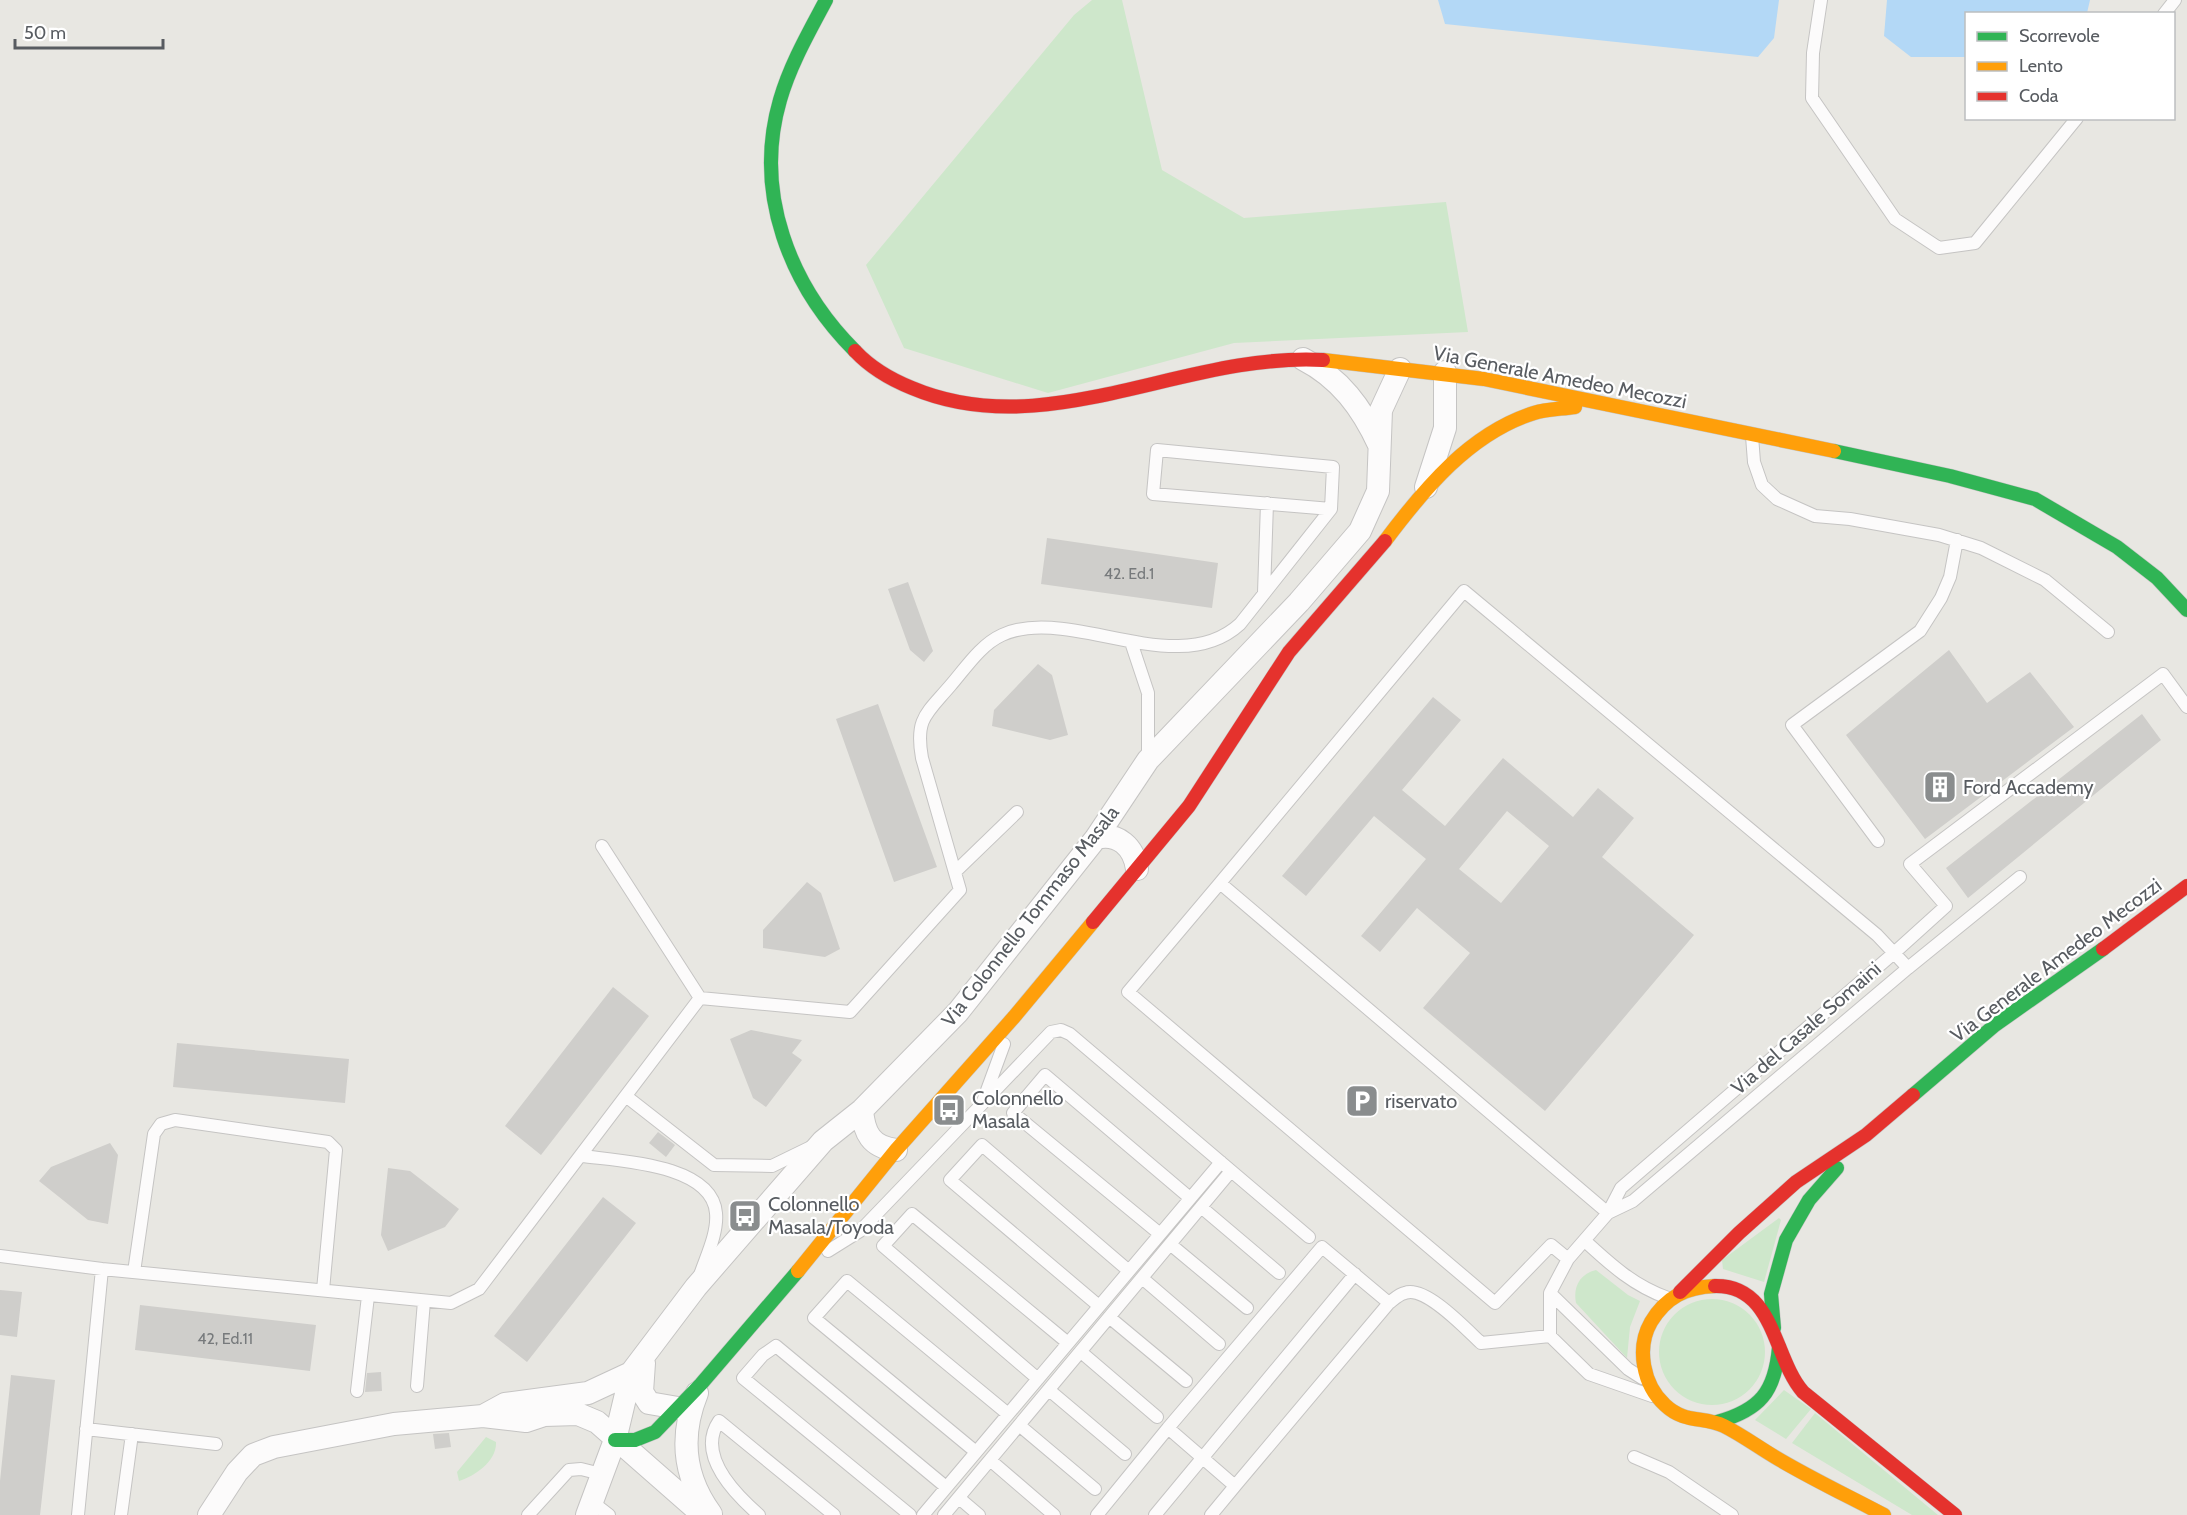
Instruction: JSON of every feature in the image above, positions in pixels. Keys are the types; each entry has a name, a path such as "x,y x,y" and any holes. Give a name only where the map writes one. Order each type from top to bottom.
{"street":[{"name":"Via Generale Amedeo Mecozzi","path":"826,0 796,59 776,114 772,174 777,215 793,272 813,307 849,348 875,368 921,394 944,401 990,409 1059,403 1209,368 1302,359 1445,372 1941,472 2032,497 2081,523 2135,559 2180,599 2187,610"},
{"path":"1302,359 1319,368 1347,392 1358,406 1381,448"},
{"name":"Via Colonnello Tommaso Masala","path":"589,1508 615,1440 631,1373 696,1287 823,1141 862,1110 958,1012 1096,838 1148,760 1299,602 1360,531 1378,491 1381,410 1400,369"},
{"path":"1426,487 1445,428 1445,372"},
{"path":"615,1440 635,1440 655,1432 701,1384 801,1267 896,1150 1014,1017 1189,806 1289,652 1370,561 1426,487 1493,430 1535,412 1596,404"},
{"path":"1096,838 1108,836 1122,841 1133,854 1137,869"},
{"name":"Via Generale Amedeo Mecozzi","path":"1675,1295 1796,1182 1866,1135 1995,1025 2133,928 2187,886"},
{"path":"862,1110 867,1135 874,1143 896,1150"},
{"name":"Via Generale Amedeo Mecozzi","path":"1774,1328 1771,1294 1786,1240 1809,1200 1866,1135"},
{"path":"1884,1515 1717,1422 1684,1417 1658,1399 1647,1381 1642,1358 1643,1339 1649,1322 1675,1295 1698,1286 1715,1285 1746,1295 1764,1310 1774,1328 1792,1379 1818,1405 1955,1515"},
{"path":"1717,1422 1747,1412 1765,1395 1778,1365 1779,1347"},
{"path":"646,1355 642,1392 649,1403 678,1408"},
{"path":"483,1416 505,1404 588,1393 631,1373"},
{"path":"701,1384 688,1417 685,1441 687,1466 694,1486 712,1515"},
{"path":"209,1515 237,1472 253,1455 274,1447 394,1424 483,1416 526,1421 544,1414 578,1414 597,1422 703,1515"}],"lane":[{"path":"1821,0 1814,53 1812,98 1895,219 1939,248 1975,243 2075,120"},
{"path":"2166,12 2175,0"},
{"path":"1752,435 1754,462 1762,484 1777,499 1815,516 1884,524 1957,540 1981,548 2045,580 2108,632"},
{"path":"700,998 850,1012 960,890 922,758 918,735 921,723 930,710 978,653 1001,635 1040,628 1131,642 1196,645 1209,643 1231,632 1331,509 1333,467 1156,450 1153,494 1331,509"},
{"path":"1264,592 1267,503"},
{"path":"1878,841 1792,725 1920,631 1941,598 1950,577 1957,540"},
{"path":"1568,1259 1551,1245 1495,1302 1128,992 1464,591 1877,935 1894,953 1946,906 1910,864 2163,674 2187,707"},
{"path":"1131,642 1148,693 1148,760"},
{"path":"955,872 1017,812"},
{"path":"602,846 700,998"},
{"path":"1908,968 2020,877"},
{"path":"1220,883 1608,1213 1568,1259 1550,1293 1550,1335 1588,1374 1658,1399"},
{"name":"Via del Casale Somaini","path":"1894,953 1908,968 1633,1201 1608,1213 1621,1188 1894,953"},
{"path":"0,1256 102,1269 451,1303 479,1289 700,998"},
{"path":"982,1104 1014,1017"},
{"path":"801,1267 861,1231 1051,1032 1061,1030 1070,1034 1309,1237"},
{"path":"1160,1234 1013,1113 1032,1090 1045,1075 1190,1198"},
{"path":"627,1097 714,1165 772,1166 823,1141"},
{"path":"134,1272 154,1134 160,1124 175,1120 328,1142 336,1150 323,1290"},
{"path":"1099,1306 950,1180 982,1146 1129,1270"},
{"path":"582,1156 663,1168 689,1178 709,1194 717,1216 696,1287"},
{"path":"923,1515 1221,1162"},
{"path":"944,1515 1231,1171"},
{"path":"1201,1207 1279,1273"},
{"path":"1038,1379 882,1246 912,1215 1068,1343"},
{"path":"1585,1241 1626,1277 1647,1291 1675,1295"},
{"path":"1170,1244 1247,1308"},
{"path":"1097,1515 1322,1247 1389,1303"},
{"path":"78,1515 102,1269"},
{"path":"1155,1515 1355,1275"},
{"path":"1142,1278 1219,1344"},
{"path":"976,1452 814,1318 847,1281 1008,1414"},
{"path":"1211,1515 1389,1303 1404,1293 1417,1291 1481,1342 1550,1335"},
{"path":"1550,1293 1628,1369 1647,1381"},
{"path":"357,1391 368,1296"},
{"path":"417,1386 424,1301"},
{"path":"1109,1317 1186,1382"},
{"path":"910,1515 743,1378 762,1355 776,1346 946,1487"},
{"path":"1081,1352 1157,1417"},
{"path":"1049,1390 1125,1454"},
{"path":"759,1515 730,1487 718,1466 714,1451 719,1421 834,1515"},
{"path":"1019,1425 1095,1489"},
{"path":"1168,1428 1236,1486"},
{"path":"86,1429 216,1444"},
{"path":"121,1515 132,1434"},
{"path":"1634,1457 1669,1472 1732,1515"},
{"path":"990,1460 1054,1515"},
{"path":"528,1515 569,1470 581,1469 601,1474"},
{"path":"959,1498 979,1515"},
{"path":"589,1508 609,1515"}],"green space":[{"path":"1092,0 1122,0 1162,170 1244,218 1446,202 1468,332 1234,343 1048,393 904,348 866,265 1074,15"},
{"path":"1779,1218 1781,1220 1764,1282 1723,1269 1722,1260"},
{"path":"1596,1270 1628,1295 1640,1301 1630,1327 1627,1358 1576,1303 1575,1292 1581,1278"},
{"path":"1712,1299 1732,1303 1749,1315 1761,1332 1765,1352 1761,1372 1749,1389 1732,1401 1712,1405 1692,1401 1675,1389 1663,1372 1659,1352 1663,1332 1675,1315 1692,1303"},
{"path":"1784,1390 1811,1409 1786,1439 1755,1420"},
{"path":"1815,1413 1938,1515 1912,1515 1792,1443"},
{"path":"486,1437 496,1442 493,1455 484,1467 459,1481 457,1472"}],"water":[{"path":"1438,0 1779,0 1774,38 1758,57 1445,24"},
{"path":"1887,0 2090,0 2087,12 1965,12 1965,57 1911,57 1884,36"}],"building":[{"path":"1047,538 1218,563 1212,608 1041,584"},
{"path":"908,582 933,651 924,662 910,650 888,589"},
{"name":"Ford Accademy","path":"1949,650 1987,703 2030,672 2074,727 1925,839 1846,735"},
{"path":"1038,664 1052,675 1068,735 1050,740 992,726 994,710"},
{"path":"1433,697 1461,720 1402,790 1445,826 1503,758 1573,817 1598,788 1634,818 1602,857 1694,935 1545,1111 1423,1008 1470,953 1417,908 1380,952 1361,936 1426,859 1374,816 1306,896 1282,876","holes":["1507,811 1549,846 1501,903 1459,869"]},
{"path":"878,704 937,867 894,882 836,719"},
{"path":"2142,714 2161,740 1968,898 1946,868"},
{"path":"807,882 821,893 840,949 825,957 763,948 763,930"},
{"path":"613,987 649,1016 541,1155 505,1126"},
{"path":"751,1030 802,1040 792,1053 802,1060 766,1107 753,1098 730,1039"},
{"path":"177,1043 349,1059 345,1103 173,1087"},
{"path":"658,1132 675,1145 666,1157 649,1143"},
{"path":"110,1143 118,1155 108,1224 88,1220 39,1181 51,1167"},
{"path":"388,1168 410,1171 459,1209 445,1227 388,1251 381,1235"},
{"path":"603,1197 636,1223 527,1362 494,1336"},
{"path":"0,1290 22,1292 17,1337 0,1335"},
{"path":"140,1305 316,1325 310,1371 135,1350"},
{"path":"381,1372 382,1391 365,1392 367,1373"},
{"path":"11,1375 55,1380 40,1515 0,1515 0,1481"},
{"path":"449,1433 451,1447 435,1449 433,1434"}],"traffic: fast":[{"path":"826,0 800,49 784,87 773,135 771,169 775,203 783,236 796,268 812,297 855,351"},
{"path":"1834,451 1950,476 2035,499 2117,547 2157,578 2187,610"},
{"path":"1913,1095 1995,1025 2103,949"},
{"path":"1774,1328 1771,1294 1786,1240 1809,1200 1837,1168"},
{"path":"615,1440 635,1440 655,1432 701,1384 798,1271"},
{"path":"1717,1422 1744,1412 1763,1397 1774,1376 1779,1347"}],"traffic: slow":[{"path":"1323,360 1484,379 1834,451"},
{"path":"1385,541 1432,483 1450,465 1489,434 1534,413 1575,407"},
{"path":"798,1271 896,1150 1014,1017 1093,922"},
{"path":"1715,1286 1686,1291 1678,1295 1663,1306 1651,1322 1646,1332 1643,1354 1647,1377 1657,1397 1672,1411 1724,1426 1775,1457 1884,1515"}],"traffic: jam":[{"path":"855,351 882,372 912,388 963,403 1014,407 1065,402 1219,369 1271,361 1323,360"},
{"path":"1093,922 1189,806 1289,652 1385,541"},
{"path":"2103,949 2187,886"},
{"path":"1680,1292 1739,1233 1796,1182 1866,1135 1913,1095"},
{"path":"1715,1286 1735,1289 1750,1297 1770,1326 1793,1378 1803,1392 1955,1515"}],"place":[{"name":"Ford Accademy","path":"1940,787"},
{"name":"riservato","path":"1362,1101"},
{"name":"Colonnello Masala","path":"949,1110"},
{"name":"Colonnello Masala/Toyoda","path":"745,1216"}]}
